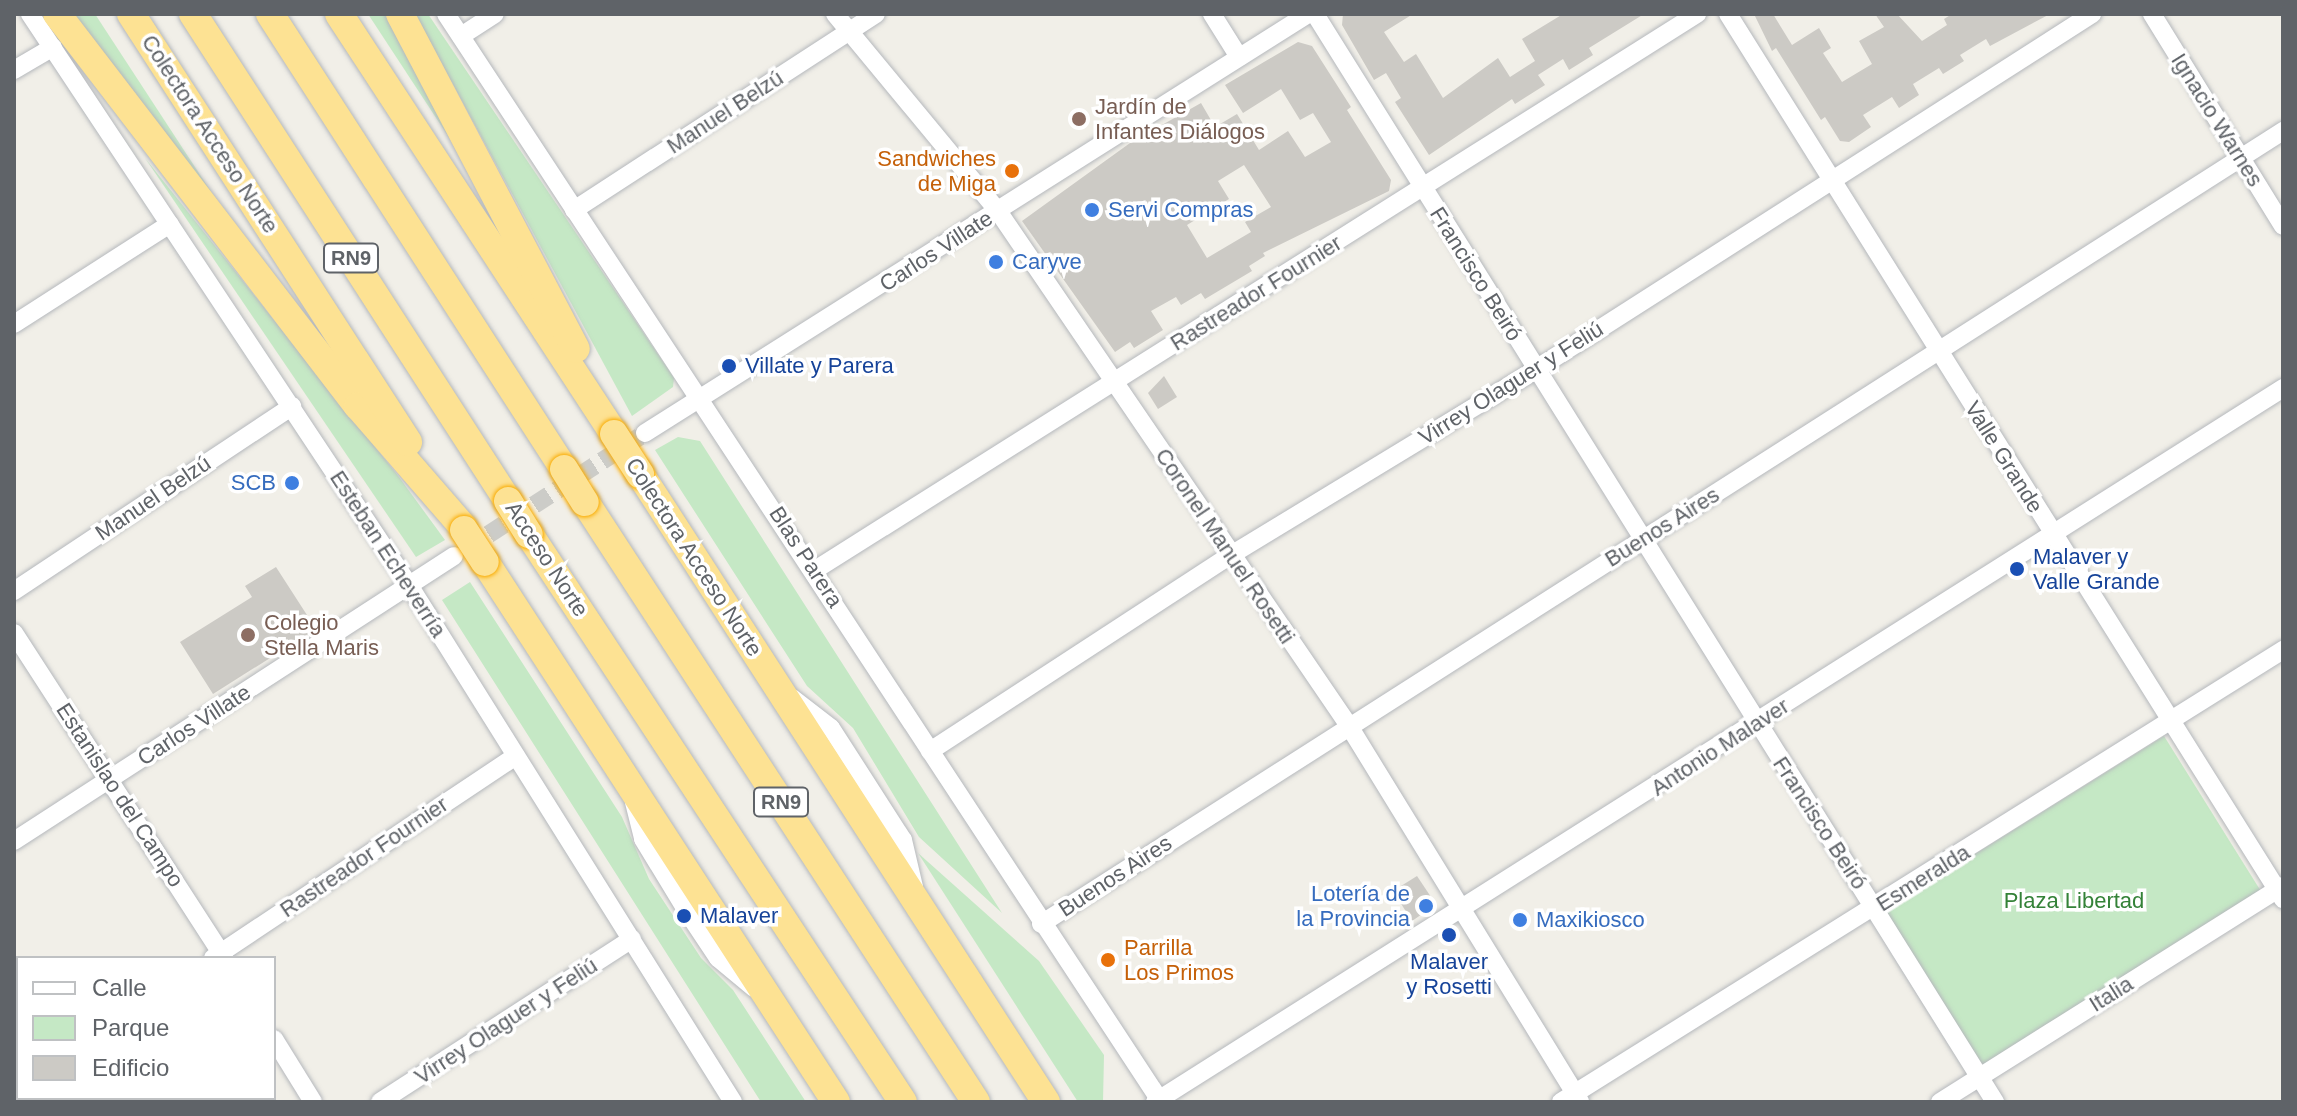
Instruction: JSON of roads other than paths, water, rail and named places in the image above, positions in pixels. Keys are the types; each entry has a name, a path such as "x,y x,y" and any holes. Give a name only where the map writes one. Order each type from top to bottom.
{"highway":[{"path":"57,14 460,538"},
{"name":"Colectora Acceso Norte","path":"131,14 460,538 485,562 836,1102"},
{"name":"Acceso Norte","path":"193,14 529,534 903,1102"},
{"name":"RN9","path":"270,14 976,1102"},
{"name":"Colectora Acceso Norte","path":"339,14 1046,1102"},
{"path":"400,14 563,320 614,434"}],"street":[{"name":"Esteban Echeverría","path":"30,14 409,585 733,1102"},
{"name":"Blas Parera","path":"446,14 703,399 1158,1101"},
{"path":"461,36 495,14"},
{"name":"Coronel Manuel Rosetti","path":"835,14 998,211 1349,726 1464,910 1572,1099"},
{"name":"Manuel Belzú","path":"574,210 876,14"},
{"path":"1212,14 1239,57"},
{"name":"Carlos Villate","path":"645,433 1308,14"},
{"name":"Francisco Beiró","path":"1315,14 1995,1102"},
{"name":"Rastreador Fournier","path":"815,570 1697,14"},
{"name":"Valle Grande","path":"1728,14 2169,723 2281,892"},
{"name":"Virrey Olaguer y Feliú","path":"930,751 1231,555 1537,369 1829,178 2092,14"},
{"name":"Ignacio Warnes","path":"2152,14 2283,226"},
{"path":"14,70 53,47"},
{"name":"Buenos Aires","path":"1041,924 2283,131"},
{"path":"14,324 170,224"},
{"name":"Antonio Malaver","path":"1158,1101 1464,910 2283,388"},
{"name":"Manuel Belzú","path":"14,591 292,406"},
{"name":"Carlos Villate","path":"14,841 409,585 460,538"},
{"name":"Estanislao del Campo","path":"14,633 110,779 219,956"},
{"name":"Esmeralda","path":"1572,1099 2283,650"},
{"name":"Rastreador Fournier","path":"219,956 516,756"},
{"name":"Italia","path":"1940,1102 2281,892"},
{"name":"Virrey Olaguer y Feliú","path":"380,1102 632,939"},
{"path":"276,1042 313,1102"}],"tunnel":[{"path":"466,549 645,433"}],"place":[{"name":"Jardín de Infantes Diálogos","path":"1079,119"},
{"name":"Sandwiches de Miga","path":"1012,171"},
{"name":"Servi Compras","path":"1092,210"},
{"name":"Caryve","path":"996,262"},
{"name":"Villate y Parera","path":"729,366"},
{"name":"SCB","path":"292,483"},
{"name":"Malaver y Valle Grande","path":"2017,569"},
{"name":"Colegio Stella Maris","path":"248,635"},
{"name":"Lotería de la Provincia","path":"1426,906"},
{"name":"Malaver","path":"684,916"},
{"name":"Maxikiosco","path":"1520,920"},
{"name":"Malaver y Rosetti","path":"1449,935"},
{"name":"Parrilla Los Primos","path":"1108,960"}],"park label":[{"name":"Plaza Libertad","path":"2074,901"}]}
